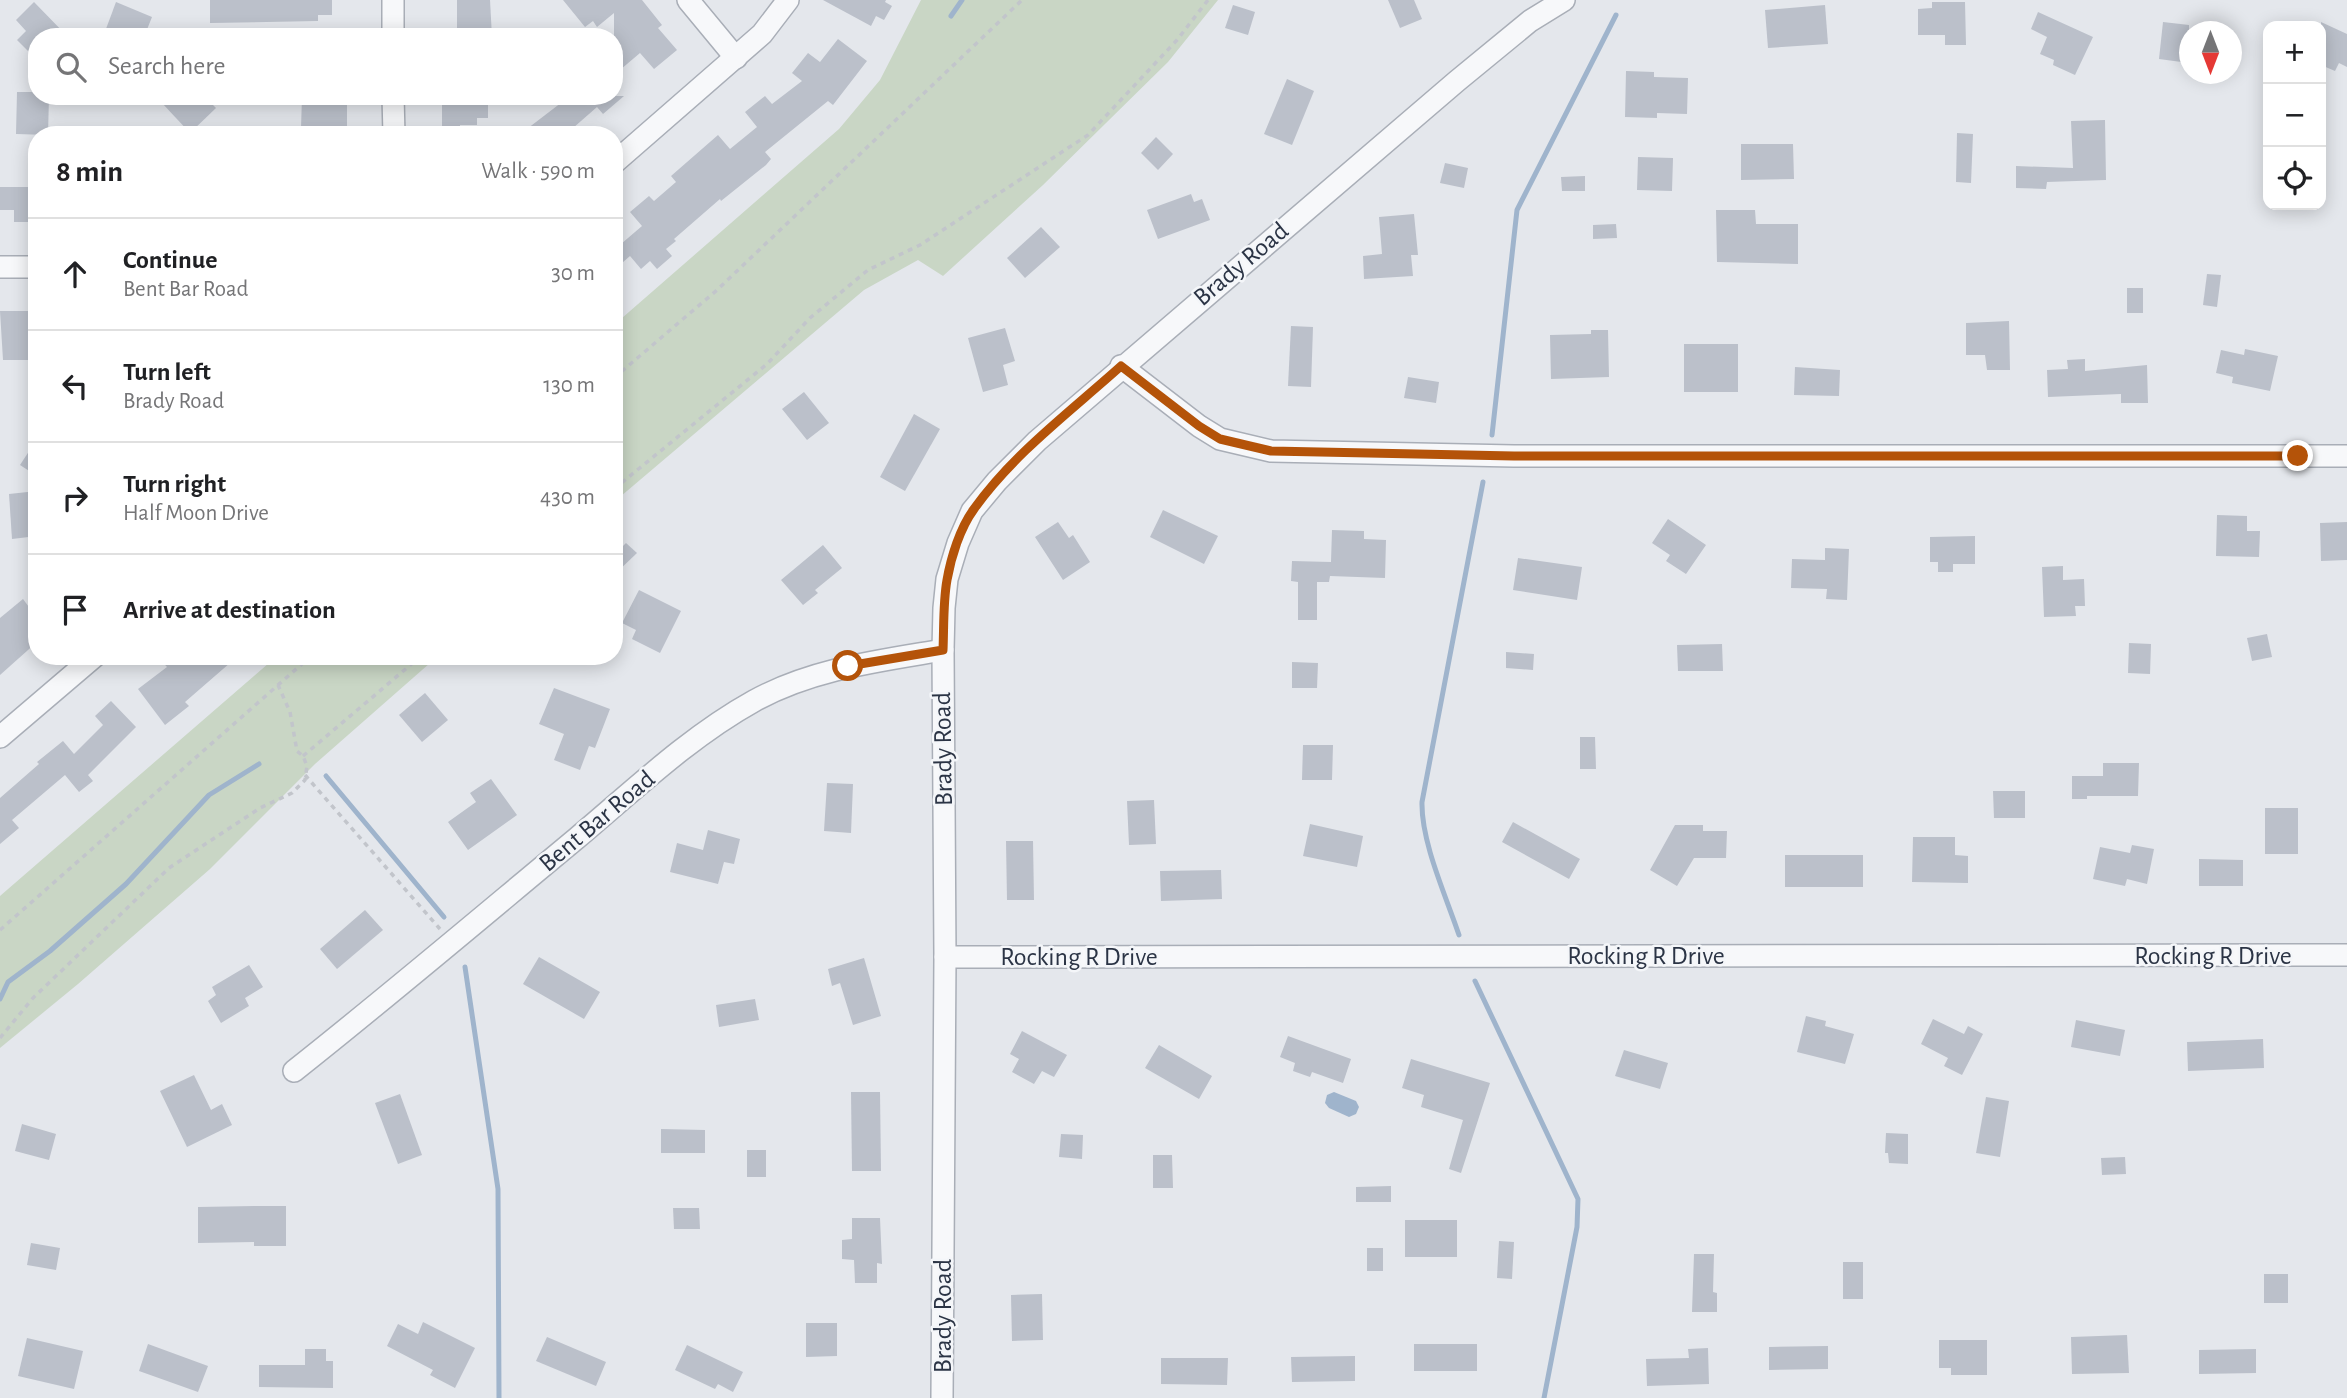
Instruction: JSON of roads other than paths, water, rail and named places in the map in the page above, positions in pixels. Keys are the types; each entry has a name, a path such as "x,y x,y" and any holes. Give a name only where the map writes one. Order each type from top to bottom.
{"street":[{"path":"393,0 393,28"},
{"path":"688,0 736,58"},
{"path":"623,155 762,34 788,0"},
{"name":"Brady Road","path":"942,1398 945,957 943,650 947,579 972,511 1037,441 1121,366 1457,81 1530,21 1564,0"},
{"path":"393,105 394,126"},
{"path":"0,268 28,267"},
{"path":"1121,366 1220,439 1271,451 1514,456 2347,456"},
{"name":"Bent Bar Road","path":"294,1071 677,754 754,701 798,681 848,666 943,650"},
{"path":"0,737 84,665"},
{"name":"Rocking R Drive","path":"945,957 2347,955"}],"water":[{"path":"1334,1092 1356,1101 1359,1107 1356,1114 1349,1117 1329,1108 1325,1103 1327,1095"}],"waterway":[{"path":"951,16 962,0"},
{"path":"1492,435 1517,210 1616,15"},
{"path":"1459,935 1430,851 1422,802 1483,482"},
{"path":"0,999 8,982 50,951 126,884 209,795 259,764"},
{"path":"326,776 444,917"},
{"path":"465,967 498,1189 499,1398"},
{"path":"1475,981 1578,1199 1577,1227 1544,1398"}]}
